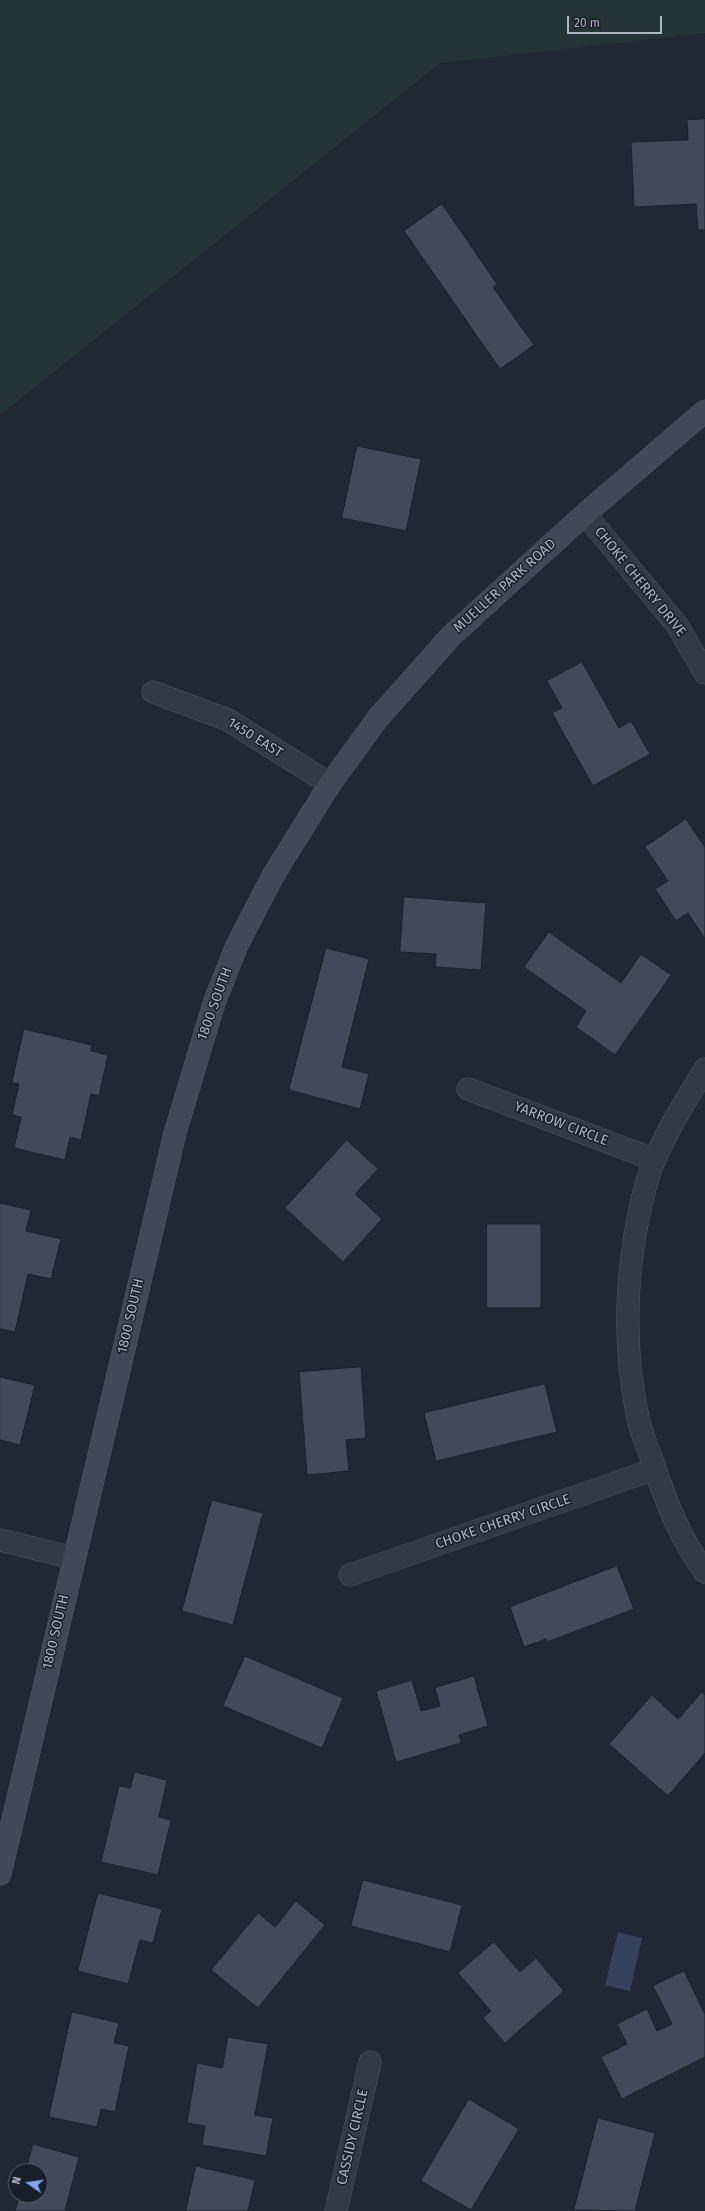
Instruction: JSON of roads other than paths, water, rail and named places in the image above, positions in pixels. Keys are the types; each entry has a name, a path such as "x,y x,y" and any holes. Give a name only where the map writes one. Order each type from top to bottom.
{"main road":[{"name":"MUELLER PARK ROAD","path":"330,784 378,718 451,636 585,514 705,412"},
{"name":"1800 SOUTH","path":"0,1874 73,1558 175,1133 214,1003 237,945 274,874 330,784"}],"street":[{"name":"CHOKE CHERRY DRIVE","path":"585,514 677,625 705,673"},
{"name":"1450 EAST","path":"153,692 228,720 330,784"},
{"path":"705,1069 679,1110 655,1160 639,1212 631,1264 626,1316 629,1368 638,1419 667,1503 683,1535 705,1572"},
{"name":"YARROW CIRCLE","path":"468,1088 655,1160"},
{"name":"CHOKE CHERRY CIRCLE","path":"350,1575 655,1469"},
{"path":"0,1540 73,1558"},
{"name":"CASSIDY CIRCLE","path":"336,2211 370,2062"}],"water":[{"path":"618,1932 642,1938 630,1991 605,1985"}]}
